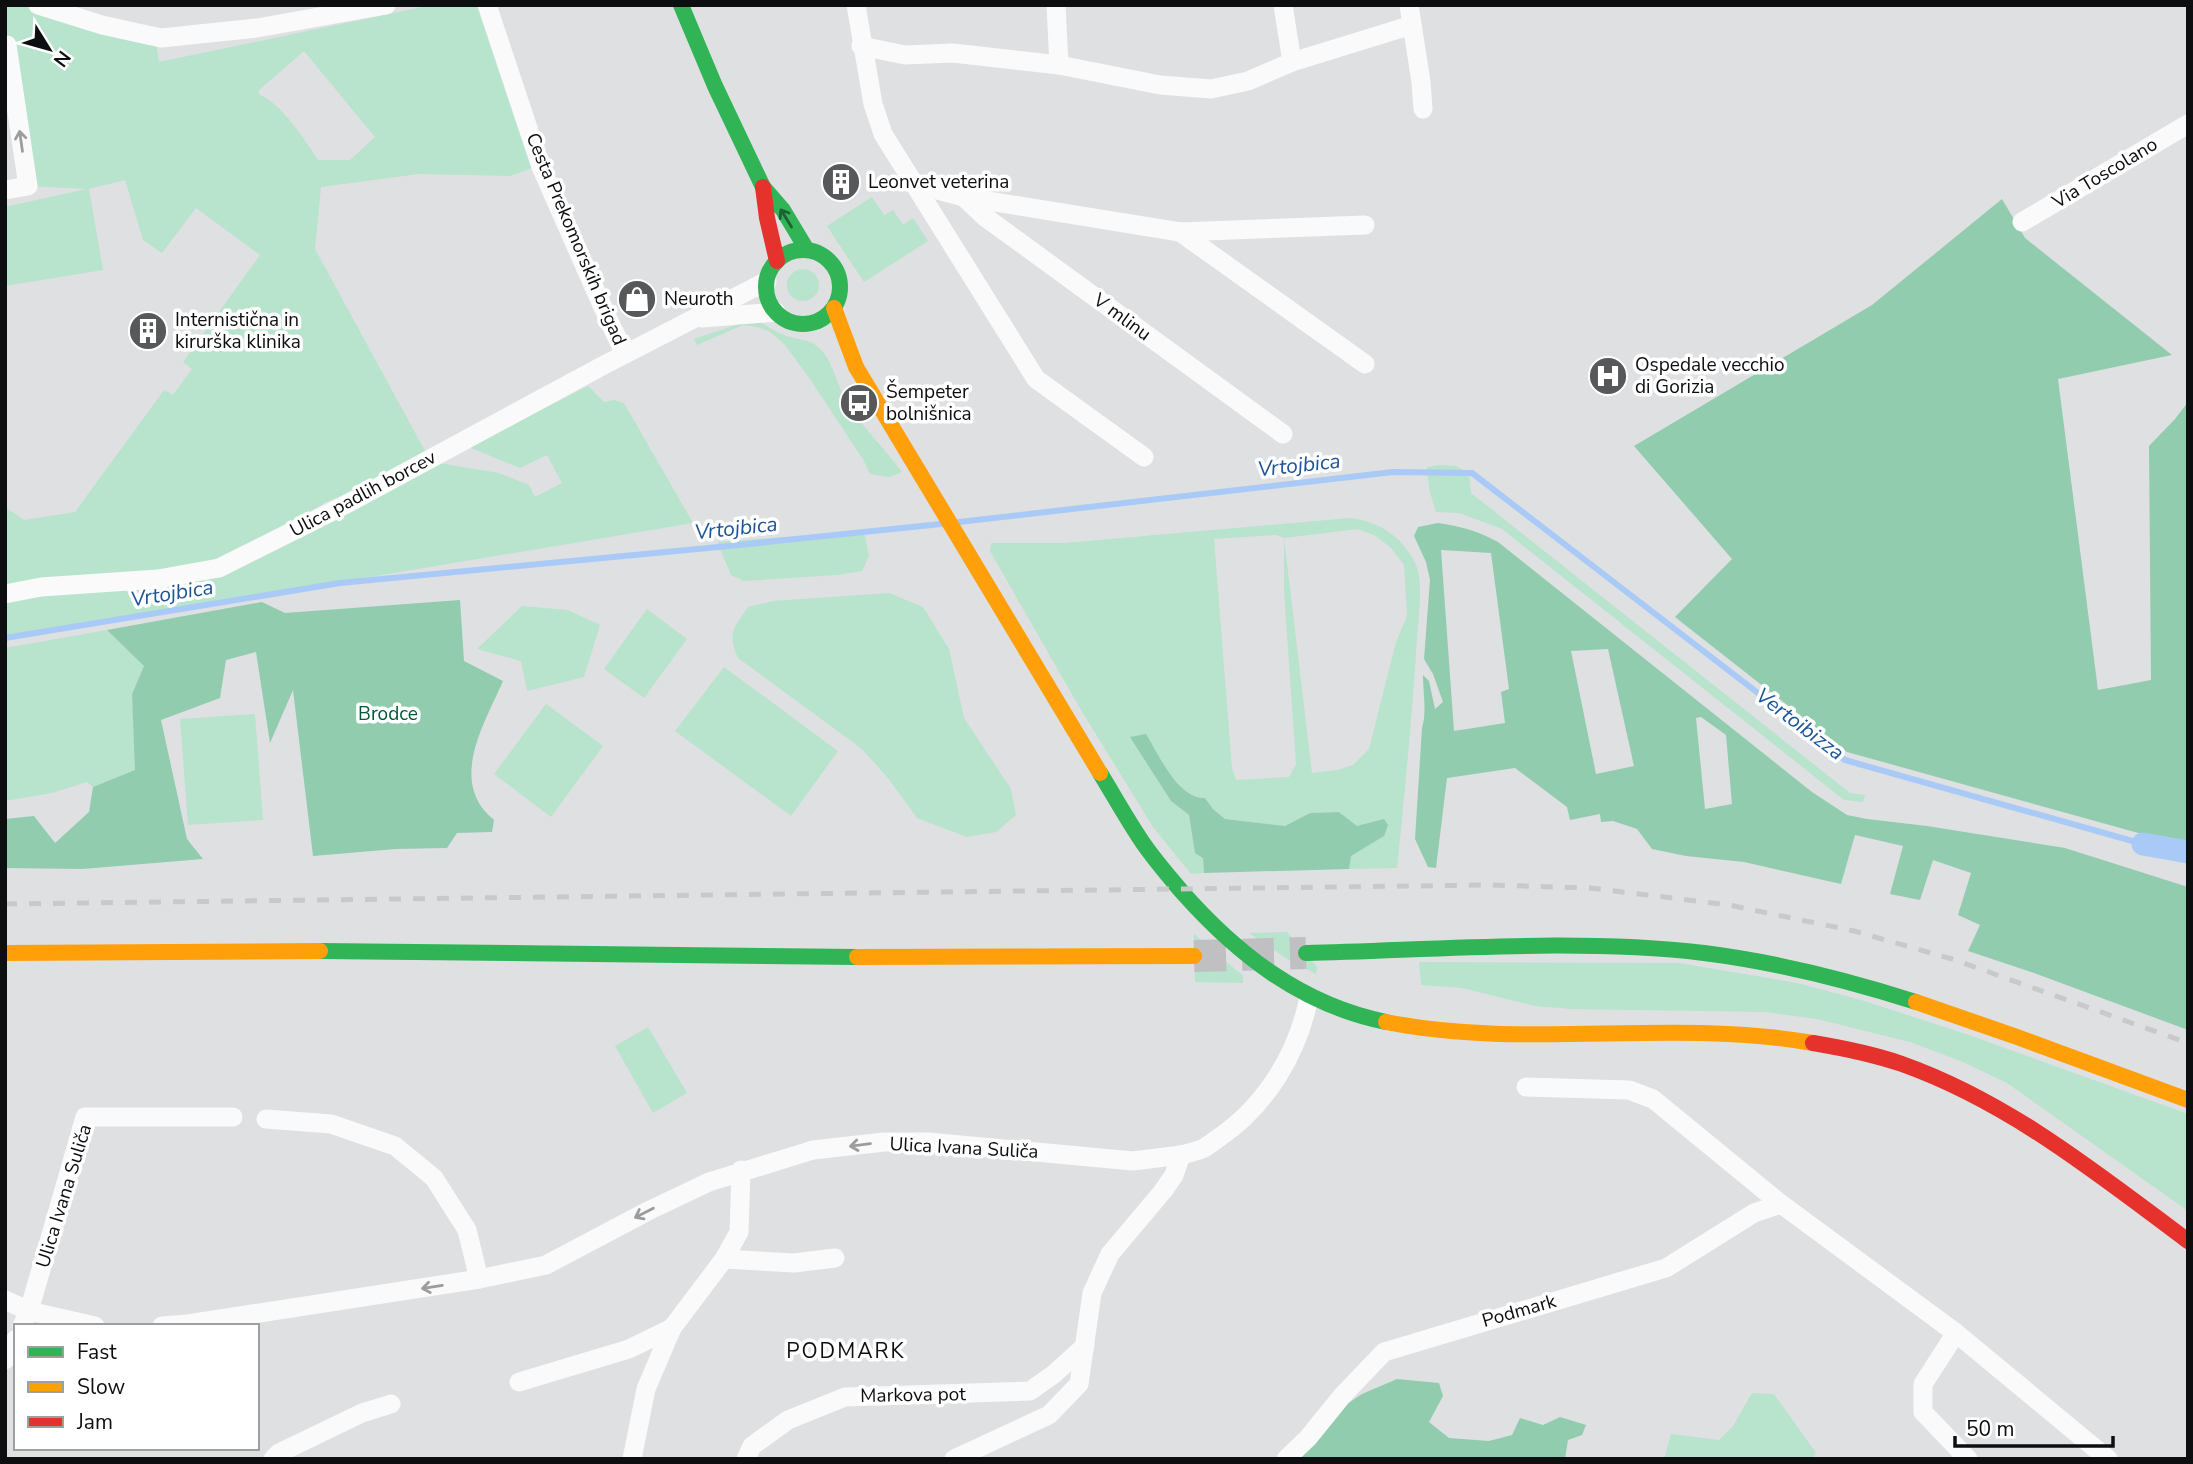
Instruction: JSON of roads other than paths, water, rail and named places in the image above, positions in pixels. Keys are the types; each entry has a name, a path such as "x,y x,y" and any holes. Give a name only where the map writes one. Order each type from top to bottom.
{"street":[{"path":"38,5 103,25 161,38 257,28 386,5"},
{"name":"Cesta Prekomorskih brigad","path":"486,5 541,167 625,354"},
{"path":"681,5 715,86 763,187 783,211 807,250"},
{"path":"856,5 873,104 883,134 1036,379 1144,457"},
{"path":"1056,5 1059,65"},
{"path":"1283,5 1292,62"},
{"path":"861,46 905,55 953,52 1059,65 1160,85 1211,89 1248,81 1411,15 1423,109"},
{"path":"5,45 28,186 5,190"},
{"name":"Via Toscolano","path":"2022,222 2188,124"},
{"name":"V mlinu","path":"915,184 964,197 1181,232 1365,225"},
{"path":"763,187 777,261"},
{"name":"V mlinu","path":"964,197 985,217 1283,434"},
{"name":"V mlinu","path":"1181,232 1365,364"},
{"path":"807,250 818,253 834,267 840,287 838,298 834,307 822,318 808,323 790,322 776,312 769,302 767,281 777,261 786,254 807,250"},
{"name":"Ulica padlih borcev","path":"5,594 41,587 158,579 219,568 341,507 767,281"},
{"path":"834,307 856,367 1140,839 1176,886 1217,932 1264,968 1309,997 1343,1012 1408,1027 1508,1034 1787,1039 1853,1050 1899,1062 1957,1085 2015,1117 2188,1241"},
{"name":"Ulica padlih borcev","path":"697,318 776,312"},
{"path":"808,323 856,367"},
{"path":"1306,953 1546,947 1642,948 1768,963 1849,983 1928,1007 2188,1100"},
{"path":"5,953 312,951 797,957 1194,956"},
{"path":"954,1459 1049,1415 1079,1384 1092,1293 1110,1254 1163,1191 1174,1175 1181,1155 1203,1149 1232,1129 1259,1103 1284,1066 1299,1035 1309,997"},
{"path":"1526,1087 1629,1090 1654,1099 1782,1203 1956,1333 2108,1459"},
{"name":"Ulica Ivana Suliča","path":"26,1319 85,1117 233,1117"},
{"path":"266,1119 331,1124 395,1146 434,1178 467,1230 479,1279"},
{"name":"Ulica Ivana Suliča","path":"188,1324 479,1279 546,1265 709,1182 813,1150 884,1142 928,1142 1133,1161 1181,1155"},
{"path":"632,1459 646,1390 672,1328 724,1259 739,1232 741,1170"},
{"name":"Podmark","path":"1286,1459 1384,1352 1666,1268 1754,1213 1782,1203"},
{"path":"724,1259 794,1263 835,1258"},
{"path":"5,1300 26,1319 75,1324"},
{"path":"519,1382 629,1349 672,1328"},
{"path":"1956,1333 1923,1384 1923,1412 1968,1459"},
{"path":"5,1360 14,1343"},
{"name":"Markova pot","path":"746,1459 752,1446 788,1420 845,1396 1030,1391 1085,1346"},
{"path":"272,1459 279,1453 362,1413 391,1404"}],"waterway":[{"name":"Vertoibizza","path":"959,522 1393,472 1472,473 1845,760 2143,844"},
{"name":"Vrtojbica","path":"5,638 340,583 941,524"},
{"name":"Vertoibizza","path":"2143,844 2188,852"}],"tunnel":[{"path":"1194,956 1306,953"}],"railway":[{"path":"5,904 1490,885 1590,888 1729,905 1854,931 1952,959 2188,1043"}],"place":[{"name":"Leonvet veterina","path":"841,182"},
{"name":"Neuroth","path":"637,299"},
{"name":"Internistična in kirurška klinika","path":"148,331"},
{"name":"Ospedale vecchio di Gorizia","path":"1608,376"},
{"name":"Šempeter bolnišnica","path":"859,403"}],"district":[{"name":"PODMARK","path":"846,1351"}],"park label":[{"name":"Brodce","path":"388,714"}]}
